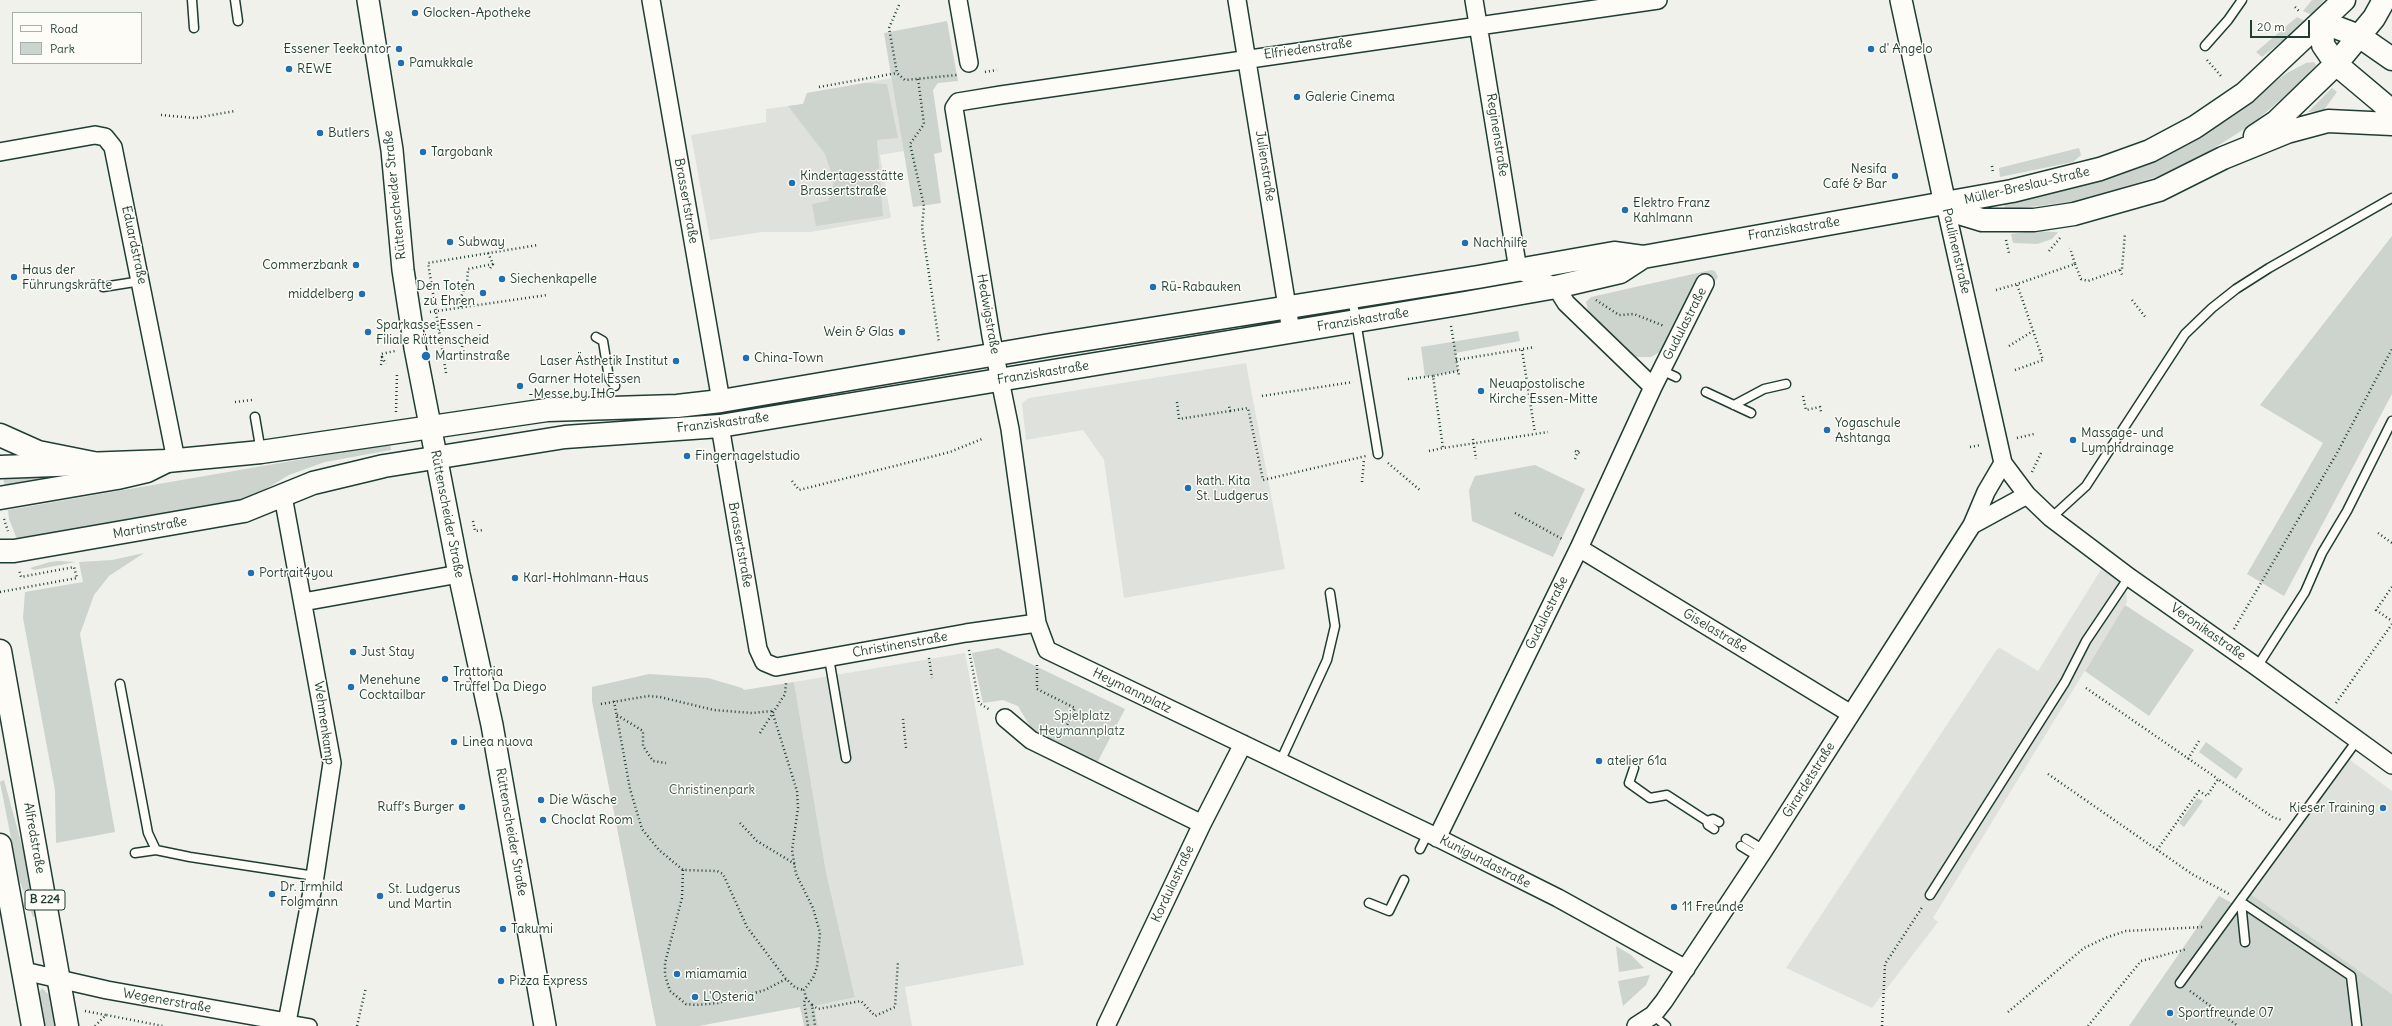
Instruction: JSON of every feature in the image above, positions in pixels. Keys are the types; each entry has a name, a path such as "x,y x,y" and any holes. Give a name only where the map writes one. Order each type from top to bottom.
{"main road":[{"name":"Müller-Breslau-Straße","path":"1946,204 2055,182 2100,170 2150,151 2195,127 2245,93 2344,0"},
{"name":"Müller-Breslau-Straße","path":"2223,158 2276,122 2336,64 2374,18 2384,0"},
{"path":"2392,59 2359,36 2322,22 2323,45 2336,64 2392,111"},
{"name":"Müller-Breslau-Straße","path":"1946,204 1959,213 1982,220 2034,220 2067,215 2149,193 2223,158 2287,132 2328,121 2392,124"},
{"name":"Franziskastraße","path":"430,427 547,410 677,406 721,401 995,356 1050,345 1518,270 1614,253 1643,256 1732,239 1946,204"},
{"name":"Franziskastraße","path":"436,458 565,437 720,426 1291,332 1556,287 1620,272 1643,256"},
{"path":"0,467 172,461 261,452 430,427"},
{"path":"0,435 38,452 93,463"},
{"name":"Martinstraße","path":"4,542 14,551 244,511 314,483 352,472 436,458"},
{"path":"2,507 147,471 172,461"},
{"name":"Alfredstraße","path":"0,650 60,980 74,1018"},
{"name":"B 224","path":"0,845 33,1026"}],"street":[{"name":"Rüttenscheider Straße","path":"368,0 392,150 403,270 409,315 459,574 492,725 545,1026"},
{"name":"Brassertstraße","path":"650,0 721,401"},
{"path":"958,0 969,63"},
{"name":"Julienstraße","path":"1237,0 1291,332"},
{"name":"Reginenstraße","path":"1474,0 1518,270"},
{"name":"Elfriedenstraße","path":"958,102 1247,58 1658,0"},
{"name":"Paulinenstraße","path":"1901,0 2002,463 2027,496"},
{"name":"Hedwigstraße","path":"958,102 954,108 995,356 1010,429 1037,623"},
{"name":"Eduardstraße","path":"0,152 95,135 105,137 113,147 141,281 172,461"},
{"path":"1518,270 1556,287 1560,296 1566,303 1653,387"},
{"name":"Gudulastraße","path":"1433,835 1573,545 1653,387 1668,374 1680,333 1705,283"},
{"name":"Brassertstraße","path":"720,426 758,649 764,662"},
{"name":"Girardetstraße","path":"1636,1026 1653,1015 1686,969 1762,853 1972,525 1986,492 2002,463"},
{"name":"Wehmenkamp","path":"283,496 304,602 332,763 315,876 287,1022"},
{"name":"Veronikastraße","path":"2027,496 2051,518 2129,577 2326,717 2391,761"},
{"name":"Girardetstraße","path":"1972,525 2027,496"},
{"name":"Giselastraße","path":"1573,545 1851,714"},
{"path":"304,602 459,574"},
{"name":"Christinenstraße","path":"764,662 776,667 966,633 1037,623"},
{"name":"Heymannplatz","path":"1037,623 1047,650 1243,744"},
{"path":"1005,718 1031,740 1202,824"},
{"name":"Kunigundastraße","path":"1243,744 1433,835 1558,898 1686,969"},
{"name":"Kordulastraße","path":"1106,1026 1202,824 1243,744"},
{"name":"Wegenerstraße","path":"24,971 60,980 153,998 310,1026"}],"lane":[{"path":"192,0 194,28"},
{"path":"235,0 238,21"},
{"path":"2205,46 2228,20 2242,0"},
{"path":"2051,518 2086,486 2185,334 2212,308 2236,289 2269,268 2392,198"},
{"path":"103,287 141,281"},
{"path":"1352,297 1378,454"},
{"path":"596,337 602,341 609,378 615,386"},
{"path":"1734,405 1764,389 1786,384"},
{"path":"1706,392 1751,413"},
{"path":"255,418 261,452"},
{"path":"2257,667 2305,592 2322,553 2347,511 2392,421"},
{"path":"1930,895 2065,682 2086,641 2129,577"},
{"path":"1280,762 1327,660 1335,626 1330,593"},
{"path":"829,658 846,758"},
{"path":"120,684 148,833 156,850"},
{"path":"2180,983 2223,927 2358,739"},
{"path":"1634,768 1629,783 1650,798 1667,795 1707,821 1713,819 1716,826"},
{"path":"1420,849 1433,835"},
{"path":"1744,843 1762,853"},
{"path":"135,853 156,850 190,857 315,876"},
{"path":"1369,903 1389,911 1404,880"},
{"path":"2241,902 2245,942"},
{"path":"2241,902 2351,976 2357,1026"},
{"path":"1653,1015 1666,1026"}],"path":[{"path":"899,5 889,28 897,73 905,80 918,79 924,124 910,144 924,206 922,227 940,344"},
{"path":"819,87 897,73"},
{"path":"161,115 195,118 235,111"},
{"path":"2070,248 2081,279 2088,281 2122,269 2125,233"},
{"path":"2005,236 2009,253"},
{"path":"446,373 428,263 538,245"},
{"path":"488,253 492,264 489,270"},
{"path":"461,307 460,299 467,284 468,269 492,264"},
{"path":"1996,290 2075,264"},
{"path":"2120,270 2123,277"},
{"path":"2015,370 2043,360 2018,284"},
{"path":"409,315 547,295"},
{"path":"1594,298 1619,315 1634,314 1680,333"},
{"path":"2132,300 2146,318"},
{"path":"1451,326 1459,375"},
{"path":"439,330 451,328"},
{"path":"2009,346 2033,331"},
{"path":"435,343 464,338"},
{"path":"464,338 468,345"},
{"path":"462,347 464,338"},
{"path":"1456,360 1535,347"},
{"path":"2240,618 2337,452 2392,349"},
{"path":"1522,350 1535,433"},
{"path":"381,365 381,354 396,351 396,359"},
{"path":"382,357 386,364"},
{"path":"396,417 397,366"},
{"path":"1408,379 1458,371"},
{"path":"1433,376 1443,448"},
{"path":"1262,396 1365,380"},
{"path":"1802,396 1806,410 1820,407 1821,412"},
{"path":"235,402 252,400"},
{"path":"1177,402 1180,420 1248,408 1263,480 1378,454 1421,491"},
{"path":"1229,406 1230,411"},
{"path":"1429,451 1548,432"},
{"path":"2016,438 2034,434"},
{"path":"792,481 799,490 950,452 982,439"},
{"path":"1473,439 1476,459"},
{"path":"1970,447 1982,445"},
{"path":"1575,459 1576,452 1579,448"},
{"path":"1576,452 1581,454"},
{"path":"1362,482 1364,456"},
{"path":"2,507 4,542"},
{"path":"1515,513 1573,545"},
{"path":"473,521 475,532 483,530"},
{"path":"2378,533 2392,543"},
{"path":"0,592 77,578 74,567 21,577 18,566"},
{"path":"2326,717 2392,622 2376,610 2392,587"},
{"path":"969,650 979,703 1005,718"},
{"path":"1037,663 1037,689 1075,708 1055,751"},
{"path":"760,733 772,711 785,694 786,680"},
{"path":"2086,688 2274,818 2288,822 2299,821"},
{"path":"601,704 637,697 660,697 714,710 752,713 772,711"},
{"path":"614,701 638,820 651,841 683,870 717,871 723,874 747,927 786,979 796,988 804,990"},
{"path":"772,711 797,791 798,808 792,850 795,864 800,883 813,908 820,933 817,966 813,978 804,990"},
{"path":"617,714 643,730 643,746 653,761 666,763"},
{"path":"903,719 906,748"},
{"path":"2188,759 2199,741"},
{"path":"2048,774 2192,874 2220,887 2241,902"},
{"path":"2157,850 2199,790 2207,796 2218,779"},
{"path":"740,823 757,841 795,864"},
{"path":"683,870 682,898 665,963 667,985 674,995 686,1004 696,1005 718,1003 766,990 786,979"},
{"path":"1882,1026 1885,964 1930,895"},
{"path":"2008,1012 2084,948 2105,938 2126,931 2223,927"},
{"path":"2088,1026 2141,961 2174,951 2209,946"},
{"path":"804,990 806,998 818,1009 861,1000 875,1016 895,1007 898,962"},
{"path":"2180,983 2238,1026"},
{"path":"357,1026 366,987"},
{"path":"806,998 804,1002 808,1026"},
{"path":"812,1005 815,1026"},
{"path":"96,1026 106,1015"},
{"path":"74,1018 106,1015 163,1026"}],"shaded area":[{"name":"Kindertagesstätte Brassertstraße","path":"892,78 904,151 880,155 891,218 811,232 762,232 710,240 691,135 766,122 766,109 803,104 807,93"},
{"path":"1246,363 1285,569 1124,598 1104,460 1083,430 1026,440 1022,403 1029,398"},
{"path":"2105,563 2125,579 2127,602 1933,918 1938,922 1872,1008 1786,968 1997,649 2000,648 2038,671"},
{"path":"965,653 1024,965 905,987 912,1026 818,1026 814,1006 855,996 826,872 794,682"},
{"path":"2346,757 2392,791 2392,994 2249,893"}],"green space":[{"path":"2312,0 2324,0 2312,15 2303,11"},
{"path":"2297,17 2305,21 2288,37 2262,57 2256,52"},
{"path":"947,21 958,81 938,83 933,90 942,152 934,154 941,203 913,207 884,33"},
{"path":"2314,62 2316,65 2299,84 2252,124 2208,152 2159,176 2078,201 2005,210 2004,203 2069,189 2109,178 2160,158 2203,135 2287,73 2306,63"},
{"path":"865,83 887,84 898,138 877,140 883,216 816,226 812,204 828,201 834,181 825,154 788,106 803,104 807,93"},
{"path":"2332,88 2337,92 2323,111 2308,112"},
{"path":"2079,148 2081,155 2073,162 2000,177 1999,168"},
{"path":"2033,231 2058,232 2052,239 2037,244 2013,243 2011,234"},
{"path":"2392,236 2392,394 2284,596 2247,574 2323,443 2260,405"},
{"path":"1711,270 1715,271 1718,277 1715,281 1699,274 1666,345 1660,352 1651,357 1637,357 1627,352 1588,311 1586,302 1591,297"},
{"path":"1518,331 1520,341 1455,353 1458,371 1425,377 1421,347"},
{"path":"390,444 391,450 325,462 289,475 242,503 17,539 9,519 8,510"},
{"path":"1535,465 1585,489 1553,557 1472,521 1469,490 1475,476"},
{"path":"54,476 55,480 5,486 3,478"},
{"path":"144,553 109,576 94,595 80,634 115,832 56,843 55,790 23,618 25,592 83,582 79,562 112,560"},
{"path":"50,562 76,562 34,570 30,568"},
{"path":"2125,605 2194,650 2149,716 2085,671"},
{"name":"Spielplatz Heymannplatz","path":"998,648 1125,709 1096,765 1035,735 1018,706 1003,700 983,703 972,653"},
{"name":"Christinenpark","path":"649,674 708,678 742,688 744,690 794,682 826,872 855,997 814,1006 818,1026 804,1026 800,1007 699,1026 656,1026 592,701 592,687"},
{"path":"2206,742 2243,769 2236,779 2199,752"},
{"path":"4,780 24,853 36,916 33,917 19,879 0,782"},
{"path":"2197,798 2203,801 2184,827 2179,823"},
{"path":"2242,888 2392,994 2392,1026 2129,1026 2219,896 2232,903"},
{"path":"1616,946 1631,955 1644,968 1619,972"},
{"path":"1650,975 1646,985 1623,1006 1618,981"},
{"path":"42,988 52,998 57,1026 45,1026 39,993"}],"place":[{"name":"Glocken-Apotheke","path":"415,13"},
{"name":"Essener Teekontor","path":"399,49"},
{"name":"d' Angelo","path":"1871,49"},
{"name":"Pamukkale","path":"401,63"},
{"name":"REWE","path":"289,69"},
{"name":"Galerie Cinema","path":"1297,97"},
{"name":"Butlers","path":"320,133"},
{"name":"Targobank","path":"423,152"},
{"name":"Nesifa Café & Bar","path":"1895,176"},
{"name":"Kindertagesstätte Brassertstraße","path":"792,183"},
{"name":"Elektro Franz Kahlmann","path":"1625,210"},
{"name":"Subway","path":"450,242"},
{"name":"Nachhilfe","path":"1465,243"},
{"name":"Commerzbank","path":"356,265"},
{"name":"Haus der Führungskräfte","path":"14,277"},
{"name":"Siechenkapelle","path":"502,279"},
{"name":"Rü-Rabauken","path":"1153,287"},
{"name":"Den Toten zu Ehren","path":"483,293"},
{"name":"middelberg","path":"362,294"},
{"name":"Sparkasse Essen - Filiale Rüttenscheid","path":"368,332"},
{"name":"Wein & Glas","path":"902,332"},
{"name":"Martinstraße","path":"426,356"},
{"name":"China-Town","path":"746,358"},
{"name":"Laser Ästhetik Institut","path":"676,361"},
{"name":"Garner Hotel Essen -Messe by IHG","path":"520,386"},
{"name":"Neuapostolische Kirche Essen-Mitte","path":"1481,391"},
{"name":"Yogaschule Ashtanga","path":"1827,430"},
{"name":"Massage- und Lymphdrainage","path":"2073,440"},
{"name":"Fingernagelstudio","path":"687,456"},
{"name":"kath. Kita St. Ludgerus","path":"1188,488"},
{"name":"Portrait4you","path":"251,573"},
{"name":"Karl-Hohlmann-Haus","path":"515,578"},
{"name":"Just Stay","path":"353,652"},
{"name":"Trattoria Trüffel Da Diego","path":"445,679"},
{"name":"Menehune Cocktailbar","path":"351,687"},
{"name":"Linea nuova","path":"454,742"},
{"name":"atelier 61a","path":"1599,761"},
{"name":"Die Wäsche","path":"541,800"},
{"name":"Ruff’s Burger","path":"462,807"},
{"name":"Kieser Training","path":"2383,808"},
{"name":"Choclat Room","path":"543,820"},
{"name":"Dr. Irmhild Folgmann","path":"272,894"},
{"name":"St. Ludgerus und Martin","path":"380,896"},
{"name":"11 Freunde","path":"1674,907"},
{"name":"Takumi","path":"503,929"},
{"name":"miamamia","path":"677,974"},
{"name":"Pizza Express","path":"501,981"},
{"name":"L'Osteria","path":"695,997"},
{"name":"Sportfreunde 07","path":"2170,1013"}]}
